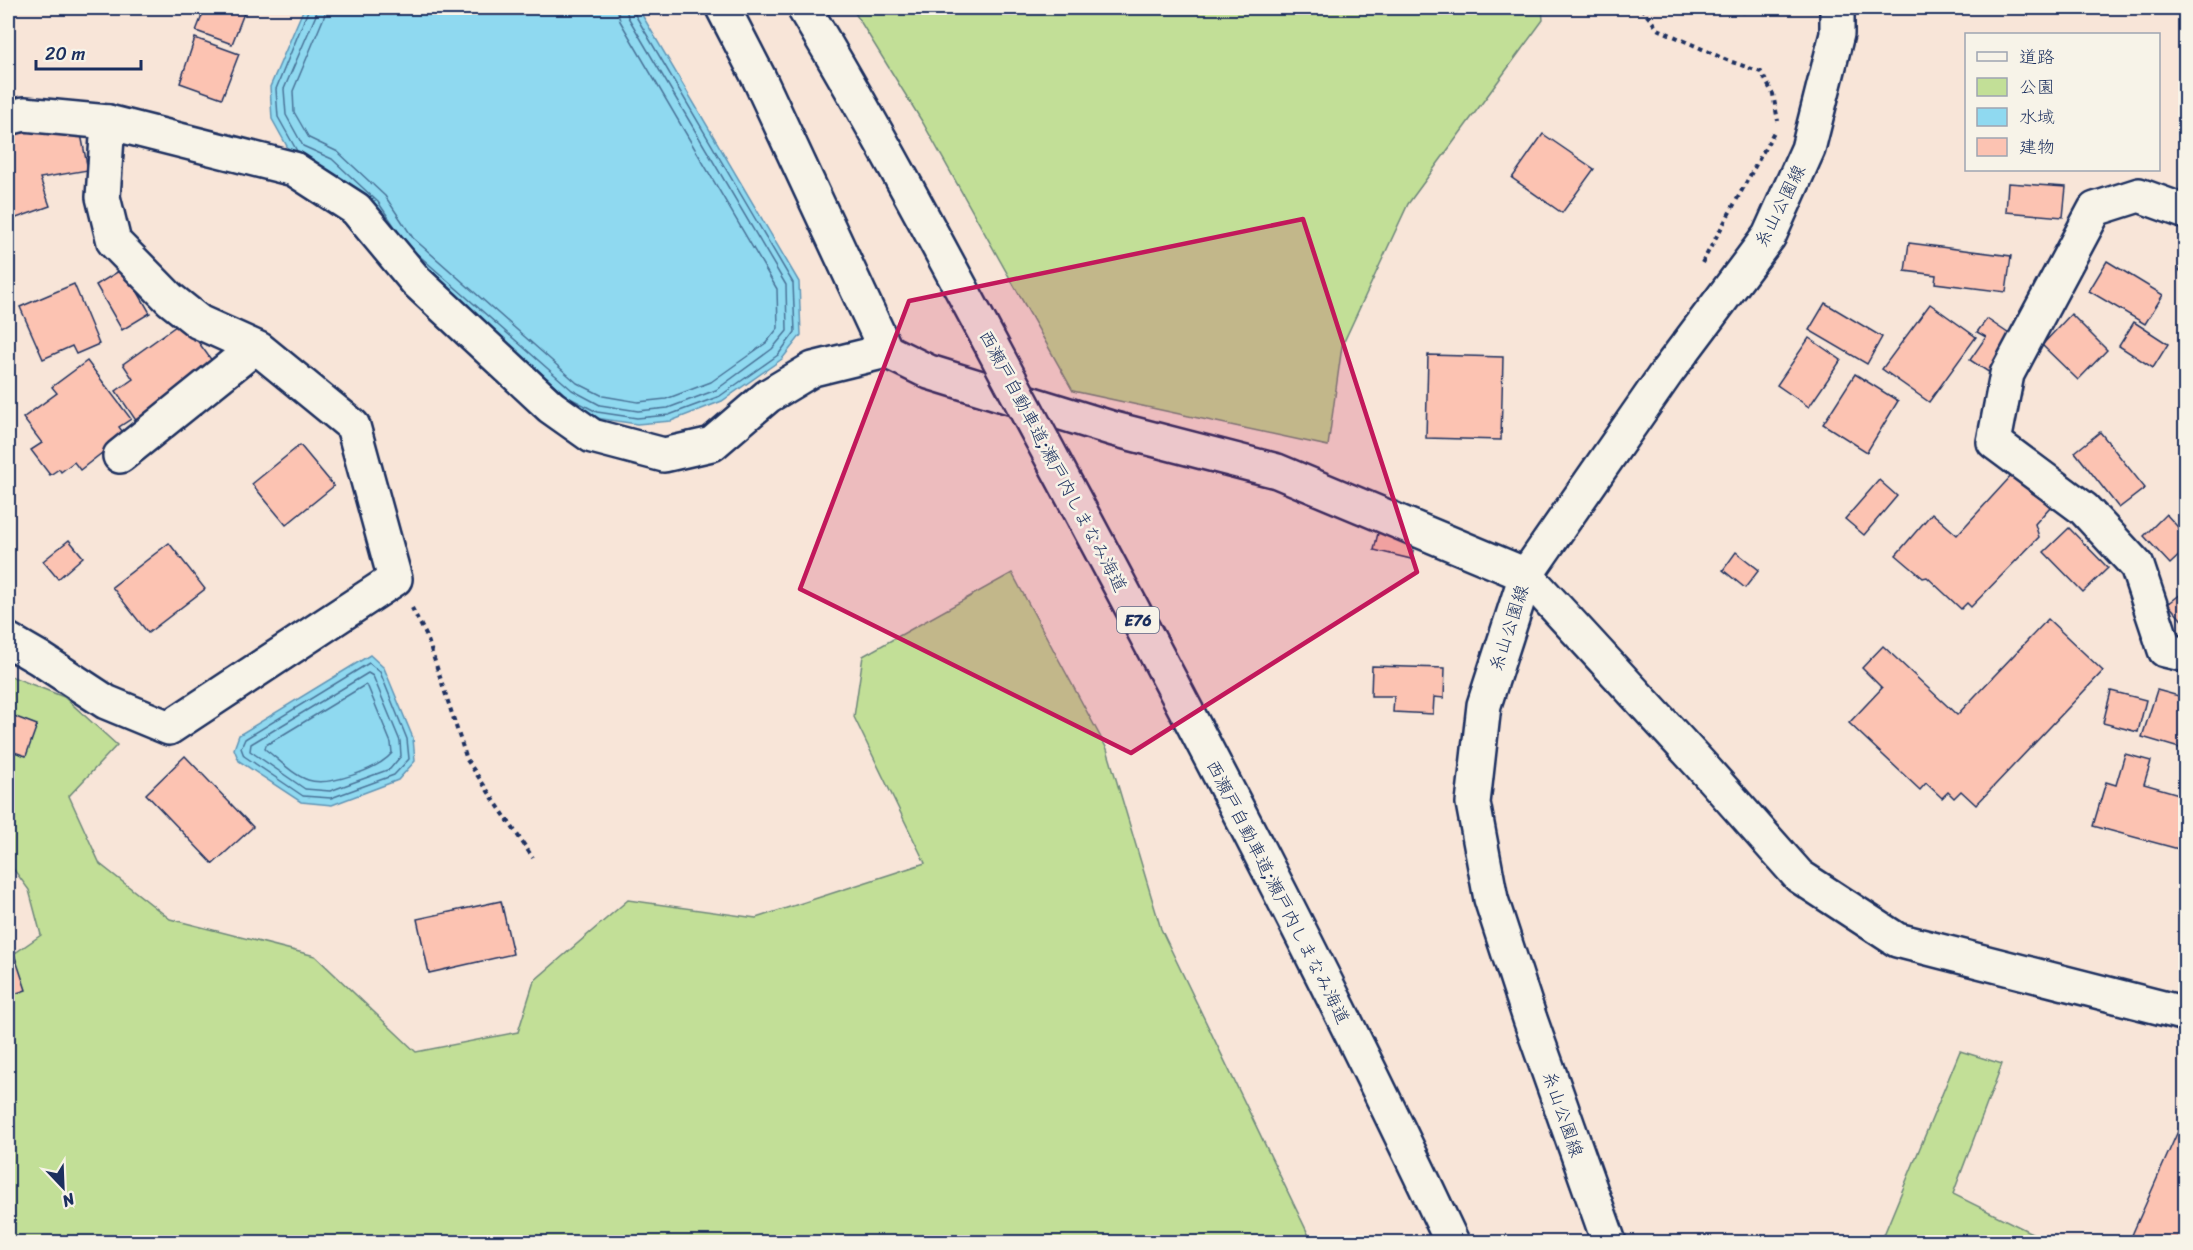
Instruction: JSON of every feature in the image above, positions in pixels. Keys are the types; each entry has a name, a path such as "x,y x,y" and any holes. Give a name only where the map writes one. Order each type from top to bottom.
{"main road":[{"path":"723,8 759,78 886,351 929,372 1103,425 1277,471 1526,575 1699,763 1799,876 1898,940 2186,1014"},
{"name":"西瀬戸自動車道;瀬戸内しまなみ海道","path":"804,8 910,193 1135,614 1350,1033 1452,1242"},
{"name":"糸山公園線","path":"1609,1242 1530,1019 1491,899 1473,803 1484,705 1526,575 1667,372 1769,236 1808,149 1837,34 1837,8"},
{"path":"8,118 24,114 108,122 294,169 356,209 416,281 551,407 592,436 664,455 711,444 768,396 813,369 886,351"},
{"path":"8,640 106,702 169,728 395,579 353,426 259,349 199,322 170,299 114,242 103,197 108,122"},
{"path":"2186,212 2139,195 2095,209 2007,374 1994,442 2084,509 2137,566 2164,650 2186,656"},
{"path":"120,456 254,348"}],"path":[{"path":"1732,8 1744,12 1760,8"},
{"path":"395,579 428,637 467,760 533,858"}],"highlighted area":[{"path":"1303,219 1417,572 1131,753 800,589 909,301"}],"green space":[{"path":"852,8 1542,8 1543,20 1408,204 1342,346 1328,446 1073,391 923,123"},
{"path":"1012,573 1107,749 1161,929 1312,1242 8,1242 8,958 41,935 29,890 8,865 8,675 64,697 117,745 69,796 100,864 170,919 315,956 416,1052 518,1032 534,981 628,900 756,918 925,863 854,717 863,656"},
{"path":"1960,1051 2002,1064 1953,1194 2050,1242 1881,1242"}],"water":[{"path":"304,8 638,8 799,282 801,335 782,359 722,401 671,421 637,424 596,418 565,402 293,157 272,119 270,87"},
{"path":"370,655 384,668 413,738 415,761 398,780 332,805 301,802 239,761 234,749 239,735"}],"building":[{"path":"205,8 246,8 232,44 196,31"},
{"path":"195,38 239,54 222,98 180,83"},
{"path":"53,129 81,134 88,170 40,178 50,206 8,221 8,138 20,133"},
{"path":"1543,134 1594,169 1562,213 1512,178"},
{"path":"2008,183 2066,187 2063,217 2006,212"},
{"path":"1909,243 2011,256 2006,292 1935,283 1936,275 1905,271"},
{"path":"2107,261 2163,295 2145,324 2089,291"},
{"path":"2186,263 2186,276 2179,270"},
{"path":"124,268 150,313 122,330 96,285"},
{"path":"74,284 99,344 76,354 72,346 43,359 20,307"},
{"path":"1825,303 1882,337 1867,364 1809,330"},
{"path":"1930,304 1976,337 1929,402 1882,369"},
{"path":"2071,314 2107,350 2078,380 2042,345"},
{"path":"1987,319 2015,338 1990,373 1970,360 1986,337 1977,332"},
{"path":"183,321 218,369 139,425 116,391 133,379 123,364"},
{"path":"2134,322 2168,344 2153,368 2119,346"},
{"path":"1809,338 1841,360 1809,407 1777,385"},
{"path":"1428,355 1503,357 1501,440 1426,438"},
{"path":"87,361 131,419 119,427 125,435 80,470 74,462 61,472 59,469 50,475 31,450 42,443 23,418 57,393 52,387"},
{"path":"1855,374 1898,401 1867,452 1823,424"},
{"path":"2100,432 2145,488 2119,508 2075,452"},
{"path":"300,445 334,486 286,525 252,484"},
{"path":"2013,474 2050,507 2035,524 2039,537 1971,607 1967,603 1961,609 1927,577 1923,578 1896,555 1932,513 1957,535"},
{"path":"1879,480 1897,496 1864,535 1845,519"},
{"path":"2166,514 2186,536 2186,549 2170,564 2144,536"},
{"path":"2069,528 2108,568 2083,592 2044,552"},
{"path":"1379,529 1416,538 1411,559 1374,550"},
{"path":"69,540 83,557 58,579 43,561"},
{"path":"169,543 205,589 148,633 112,587"},
{"path":"1736,552 1759,570 1745,588 1723,570"},
{"path":"2186,590 2186,625 2168,604"},
{"path":"2048,619 2103,671 1976,805 1961,791 1954,798 1948,792 1942,798 1926,783 1920,790 1849,723 1882,688 1862,668 1883,646 1957,715"},
{"path":"1372,666 1445,668 1444,698 1434,697 1433,714 1393,712 1394,696 1371,696"},
{"path":"2157,690 2186,698 2186,750 2142,737"},
{"path":"2111,691 2146,700 2138,732 2103,723"},
{"path":"8,714 37,725 26,756 8,750"},
{"path":"2125,754 2151,761 2144,784 2186,796 2186,851 2093,826 2106,782 2116,785"},
{"path":"185,756 253,827 213,864 146,794"},
{"path":"501,901 513,954 429,973 417,919"},
{"path":"8,942 10,942 26,990 8,996"},
{"path":"2186,1113 2186,1242 2149,1242 2132,1235"}]}
